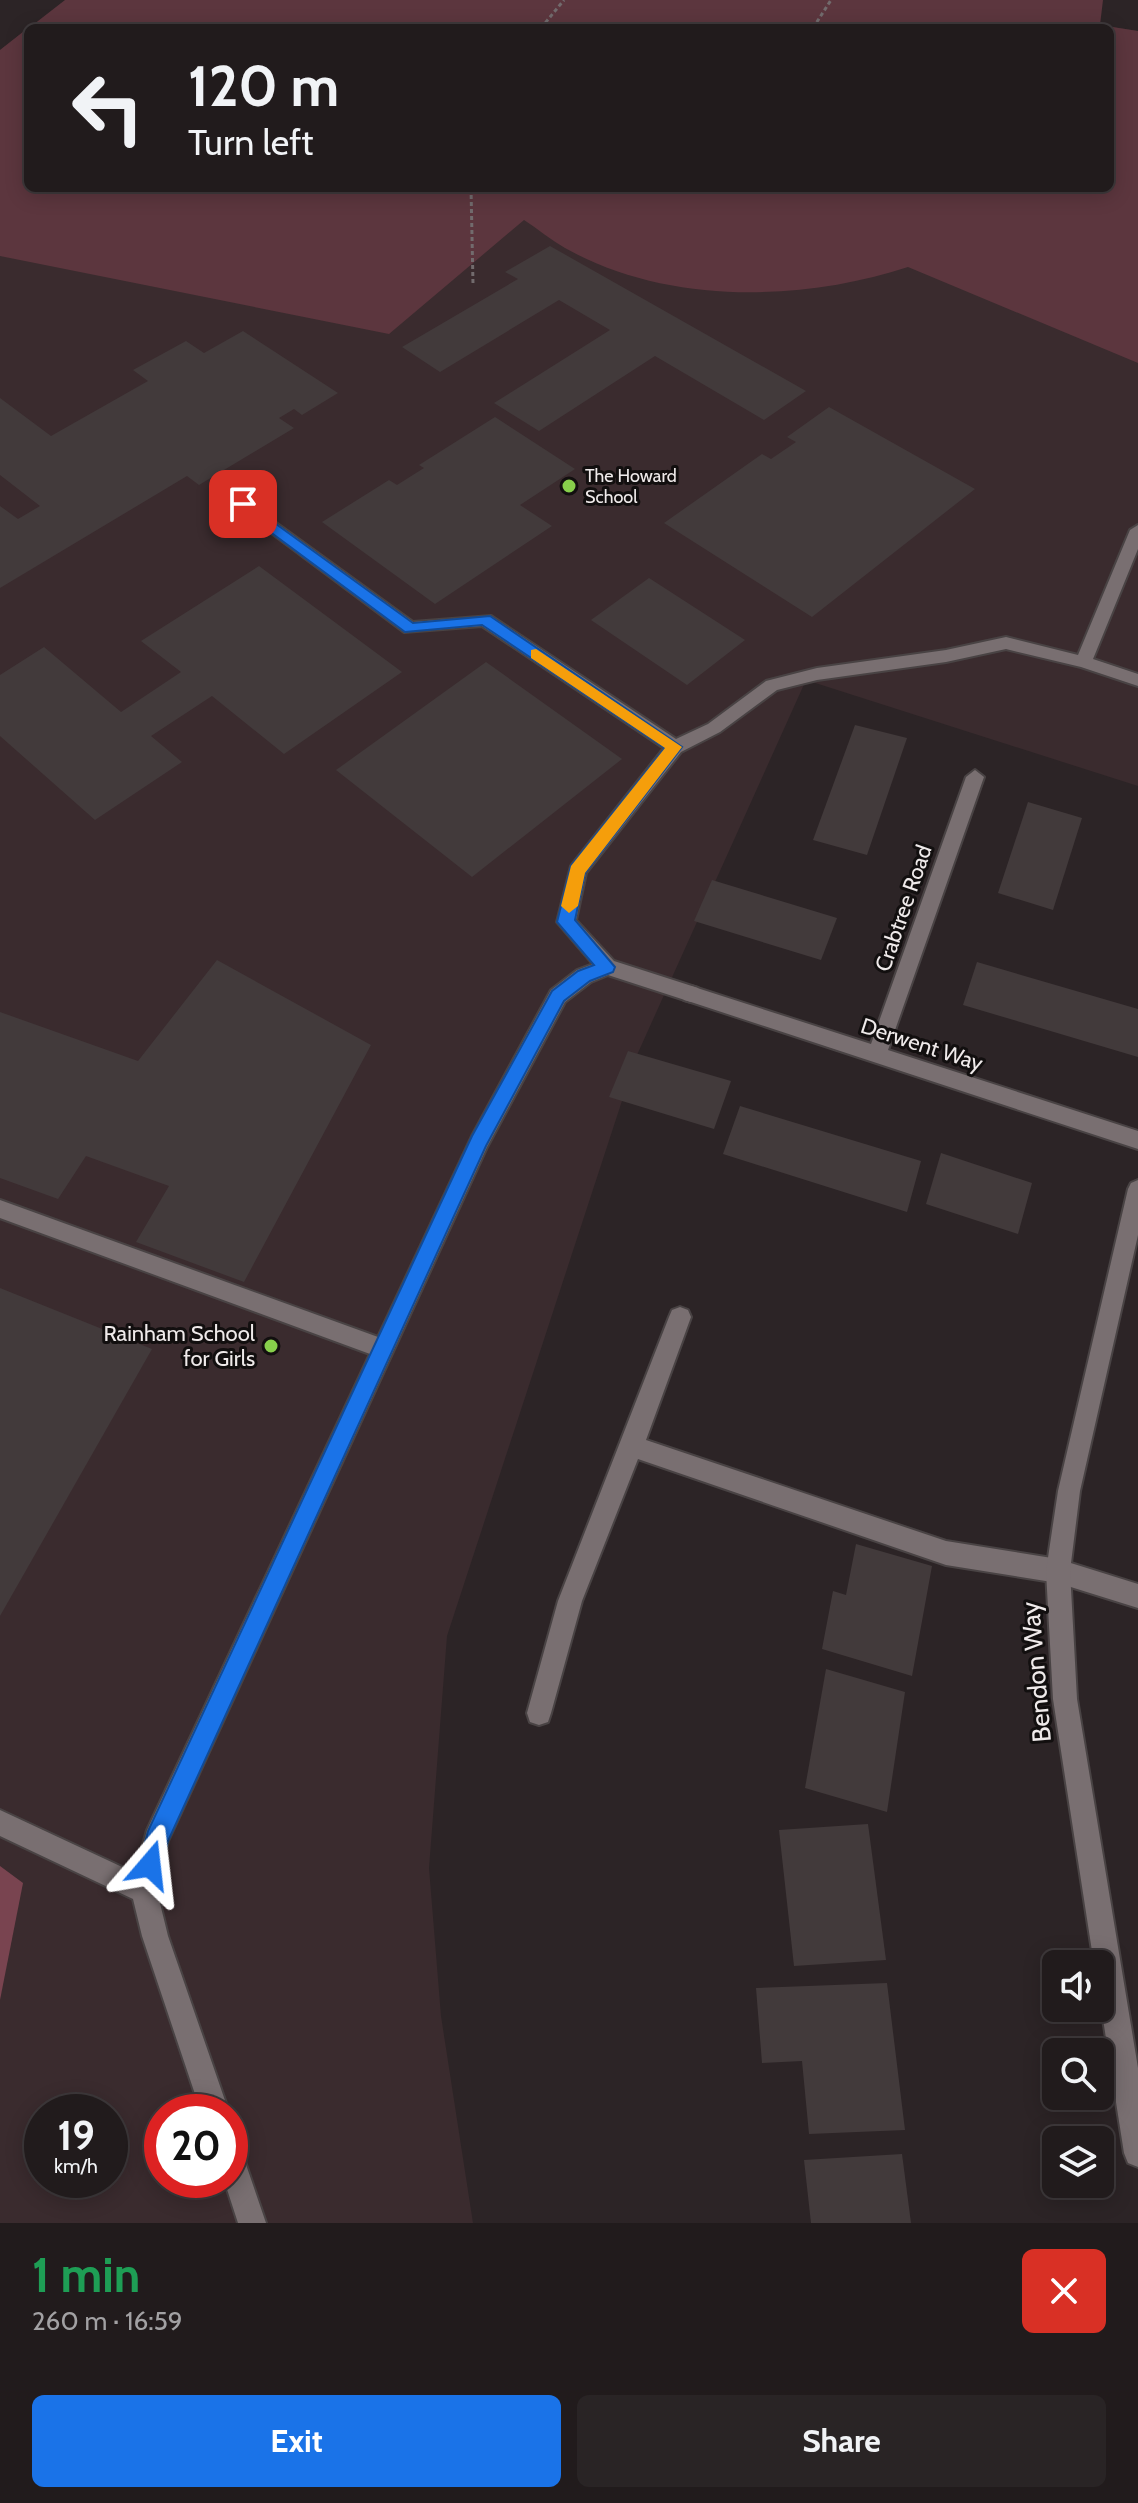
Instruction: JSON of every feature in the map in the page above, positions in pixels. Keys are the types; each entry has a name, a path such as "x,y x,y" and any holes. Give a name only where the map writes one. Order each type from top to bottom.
{"street":[{"path":"243,504 410,628 485,620 675,747"},
{"path":"1083,662 1138,530"},
{"path":"209,2094 155,1936 144,1891 156,1839 479,1142 558,996 584,976 607,967 566,922 577,871 675,747 714,728 772,685 817,674 946,656 1006,643 1083,662 1138,680"},
{"name":"Crabtree Road","path":"877,1054 975,777"},
{"name":"Derwent Way","path":"607,967 1138,1140"},
{"name":"Bendon Way","path":"1138,1189 1069,1491 1058,1571 1065,1699 1138,2153"},
{"path":"0,1209 383,1349"},
{"path":"539,1713 570,1601 680,1317"},
{"path":"632,1446 946,1553 1058,1571 1138,1596"},
{"path":"0,1823 144,1891"},
{"path":"244,2198 252,2223"}],"path":[{"path":"544,24 564,0"},
{"path":"816,24 831,0"},
{"path":"471,192 473,284"}],"shaded area":[{"path":"65,0 1103,0 1100,24 34,24"},
{"path":"1114,27 1138,31 1138,786 806,680 637,1055 447,1636 429,1868 441,2016 473,2223 0,2223 0,50 24,31 24,192 1114,192"},
{"path":"1114,27 1138,31 1138,363 908,267 823,287 734,292 690,288 646,280 604,267 565,248 524,220 389,334 0,256 0,50 24,31 24,192 1114,192"},
{"path":"0,1866 23,1883 0,2000"}],"building":[{"path":"550,246 806,391 764,420 655,356 539,431 494,403 610,330 559,300 440,372 402,347 518,279 505,272"},
{"path":"243,331 338,393 302,415 294,409 279,418 294,428 199,485 187,476 0,588 0,506 18,519 40,506 0,475 0,398 51,436 148,381 133,370 186,341 204,353"},
{"path":"829,407 975,489 812,617 664,523 762,454 771,459 796,442 787,437"},
{"path":"495,417 575,469 520,505 552,526 435,604 322,522 389,480 397,485 424,468 419,465"},
{"path":"259,566 402,672 284,754 212,696 151,736 182,762 95,820 0,736 0,675 44,647 121,712 181,672 141,641"},
{"path":"649,578 745,640 687,685 591,620"},
{"path":"486,662 622,759 472,877 336,770"},
{"path":"855,725 907,738 867,855 813,840"},
{"path":"1028,802 1082,818 1053,910 998,893"},
{"path":"712,880 837,918 821,960 694,921"},
{"path":"217,960 371,1045 244,1282 136,1242 169,1186 86,1156 58,1199 0,1178 0,1012 138,1061"},
{"path":"977,962 1138,1009 1138,1057 963,1005"},
{"path":"628,1051 731,1081 714,1129 609,1097"},
{"path":"740,1106 921,1161 907,1212 723,1154"},
{"path":"941,1153 1032,1183 1018,1234 926,1204"},
{"path":"0,1288 152,1349 0,1616"},
{"path":"856,1544 932,1566 912,1676 822,1649 833,1591 846,1595"},
{"path":"826,1669 905,1692 887,1812 805,1788"},
{"path":"868,1824 886,1960 794,1966 779,1830"},
{"path":"887,1983 905,2130 809,2134 802,2061 762,2063 756,1988"},
{"path":"902,2154 911,2223 811,2223 804,2160"}],"slow traffic":[{"path":"536,654 675,747 577,871 569,906"}],"place":[{"name":"The Howard School","path":"569,486"},
{"name":"Rainham School for Girls","path":"271,1346"}],"route":[{"path":"150,1865 156,1839 479,1142 558,996 584,976 607,967 566,922 577,871 675,747 485,620 410,628 243,504"}]}
